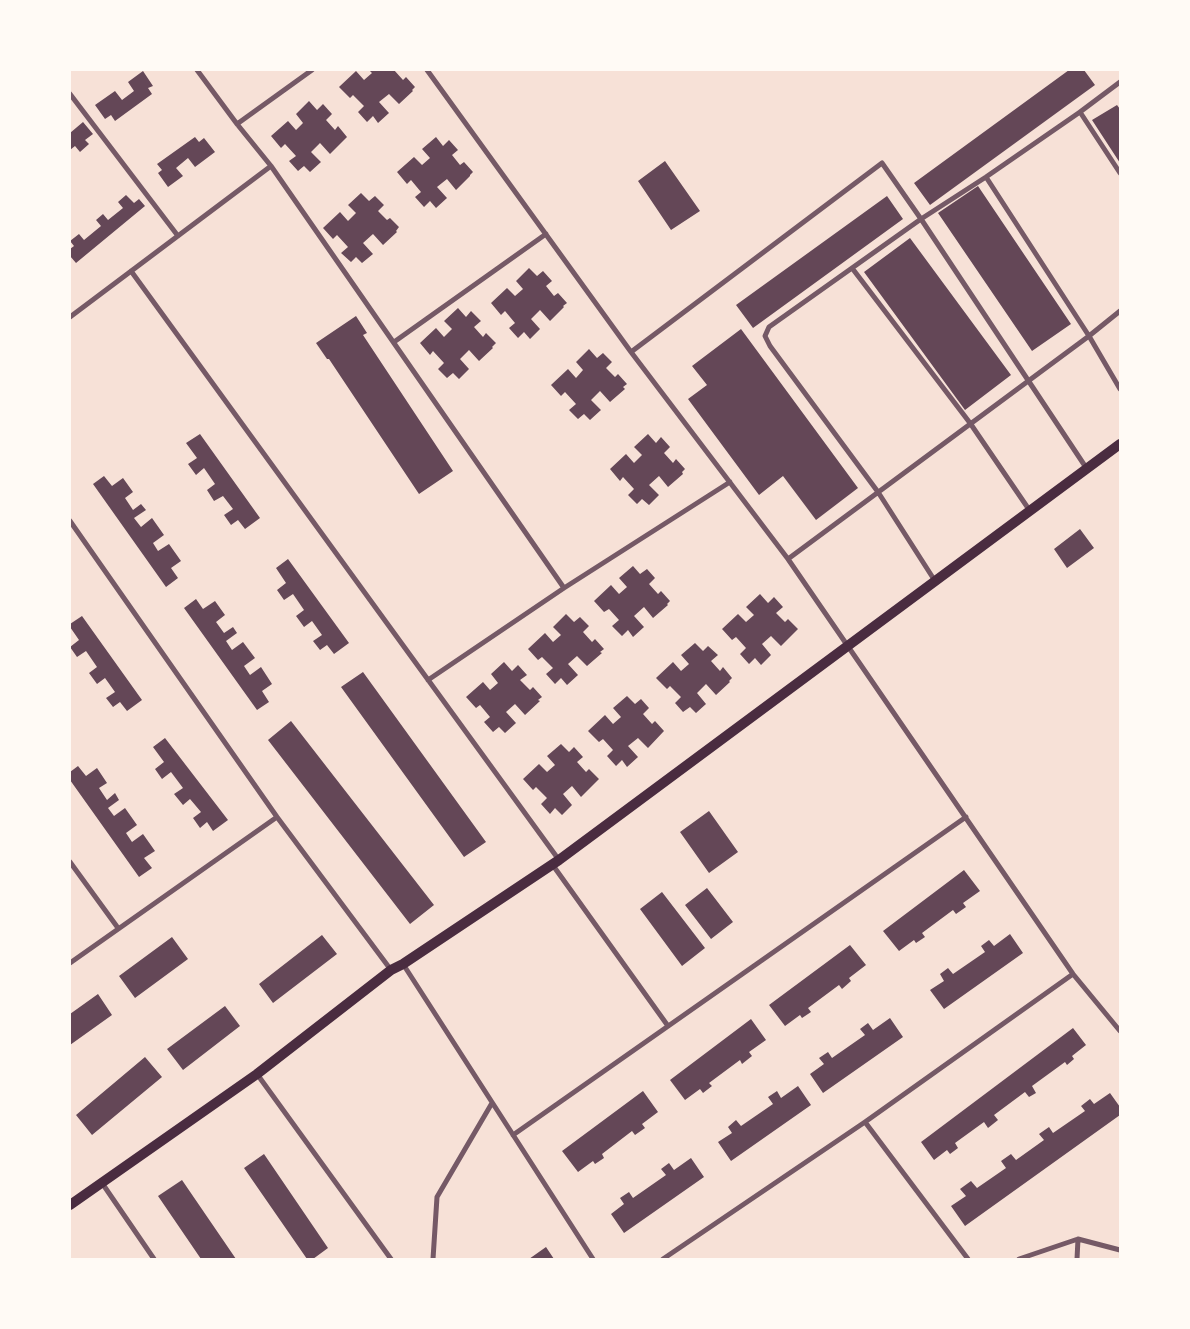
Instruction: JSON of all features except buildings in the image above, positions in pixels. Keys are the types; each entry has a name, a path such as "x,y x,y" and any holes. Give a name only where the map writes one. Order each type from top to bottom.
{"main road":[{"path":"70,1205 257,1074 391,970 403,964 555,862 1120,444"}],"street":[{"path":"197,70 271,166 564,588"},
{"path":"237,124 312,70"},
{"path":"427,70 631,352 788,559 1073,974 1120,1031"},
{"path":"935,581 878,492 775,354 765,336 769,326 921,219 1080,112 1120,82"},
{"path":"70,94 178,236"},
{"path":"1080,112 1120,173"},
{"path":"631,352 882,163 1087,469"},
{"path":"70,317 271,166"},
{"path":"986,177 1089,336 1120,389"},
{"path":"394,342 546,234"},
{"path":"852,268 970,424 1030,511"},
{"path":"131,271 428,680 668,1026"},
{"path":"788,559 1120,312"},
{"path":"428,680 564,588 730,482"},
{"path":"70,521 277,816 391,970"},
{"path":"70,963 277,816"},
{"path":"513,1135 966,817"},
{"path":"70,862 118,928"},
{"path":"403,964 592,1259"},
{"path":"663,1259 865,1122 1073,974"},
{"path":"257,1074 391,1259"},
{"path":"433,1259 437,1197 492,1103"},
{"path":"865,1122 968,1259"},
{"path":"102,1182 154,1259"},
{"path":"1078,1239 1078,1259"},
{"path":"1020,1259 1078,1239 1120,1250"}]}
